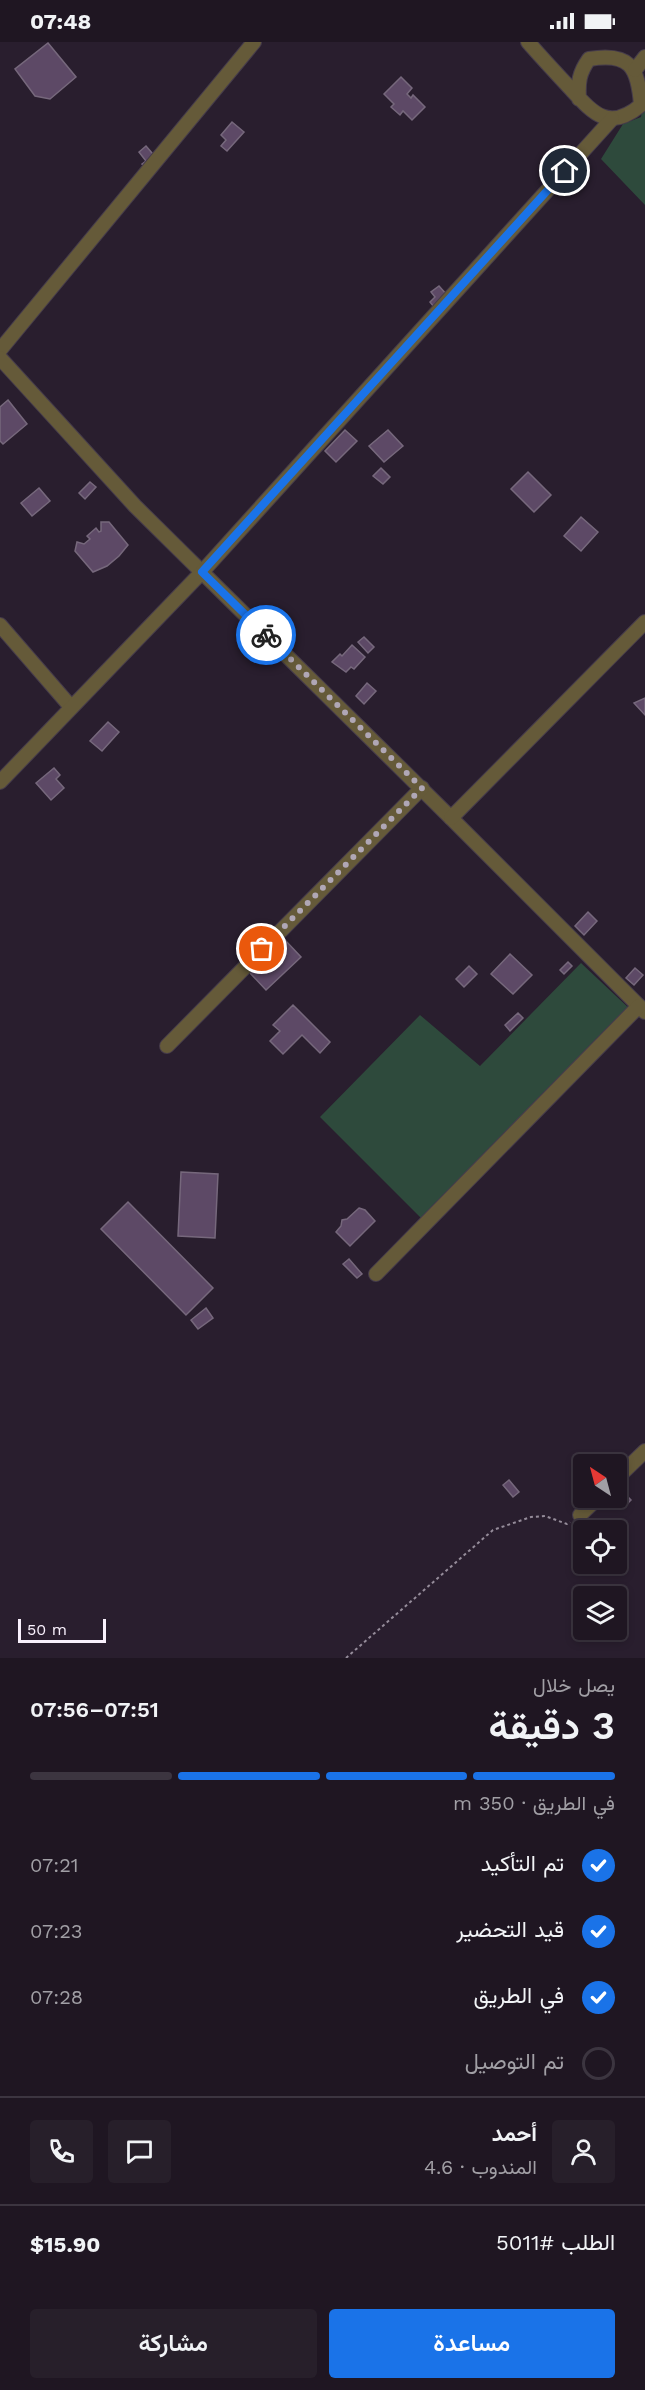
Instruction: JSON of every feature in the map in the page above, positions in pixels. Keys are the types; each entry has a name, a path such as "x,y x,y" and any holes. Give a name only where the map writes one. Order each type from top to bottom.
{"street":[{"path":"0,350 254,42"},
{"path":"528,42 588,109 601,117 629,115 641,105 639,79 645,57"},
{"path":"579,99 578,81 581,70 589,59 606,56 627,63 639,79"},
{"path":"0,782 202,572 612,118"},
{"path":"0,358 135,506 422,788 642,1009 376,1274"},
{"path":"452,818 645,622"},
{"path":"0,625 72,707"},
{"path":"167,1046 422,788"},
{"path":"627,1468 645,1450"},
{"path":"580,1515 587,1508"}],"path":[{"path":"346,1658 493,1530 531,1517 545,1516 567,1524 580,1515"}],"green space":[{"path":"645,91 645,205 601,159 623,124 641,117"},
{"path":"581,963 633,1012 426,1223 320,1117 420,1015 480,1066"}],"building":[{"path":"48,43 76,77 50,99 35,96 15,69"},
{"path":"401,77 412,88 407,94 411,98 413,95 425,107 412,120 403,111 400,115 391,107 394,104 384,94"},
{"path":"232,122 244,132 227,151 221,146 226,140 221,135"},
{"path":"146,146 158,160 147,169 142,164 146,161 139,152"},
{"path":"439,286 447,295 434,307 430,302 435,297 431,292"},
{"path":"8,400 27,424 3,444 0,441 0,407"},
{"path":"345,430 357,441 336,462 325,451"},
{"path":"388,430 403,446 384,462 369,446"},
{"path":"381,468 390,477 383,484 373,476"},
{"path":"528,472 551,495 534,512 511,489"},
{"path":"90,482 96,487 85,499 79,493"},
{"path":"39,488 50,501 32,516 21,503"},
{"path":"581,517 598,532 581,551 564,536"},
{"path":"101,522 109,522 128,545 107,566 93,572 75,551 77,542 84,544 90,539 87,536 96,528 99,532 101,531"},
{"path":"364,637 374,647 368,653 358,642"},
{"path":"352,645 365,657 354,669 351,667 346,672 332,662 340,654 342,656"},
{"path":"367,683 376,691 364,704 356,696"},
{"path":"645,698 645,715 634,703"},
{"path":"108,722 119,732 102,751 90,741"},
{"path":"54,768 60,775 56,779 64,788 51,800 36,783"},
{"path":"588,912 597,921 584,935 575,926"},
{"path":"285,940 301,957 266,990 250,973"},
{"path":"510,954 532,975 513,994 491,974"},
{"path":"568,962 572,966 564,974 560,970"},
{"path":"469,966 477,974 464,987 456,979"},
{"path":"635,968 643,975 634,985 626,978"},
{"path":"293,1005 330,1042 320,1053 302,1035 283,1054 270,1041 280,1031 273,1025"},
{"path":"518,1013 523,1018 510,1031 505,1025"},
{"path":"181,1172 218,1174 215,1238 178,1236"},
{"path":"128,1202 213,1288 186,1315 101,1229"},
{"path":"359,1208 365,1210 375,1221 350,1246 336,1232 342,1220 347,1219"},
{"path":"349,1259 362,1274 357,1278 343,1264"},
{"path":"206,1308 213,1318 198,1329 191,1320"},
{"path":"509,1480 519,1492 513,1497 503,1485"}],"way so far":[{"path":"262,949 422,788 266,635"}],"route":[{"path":"266,635 202,572 565,171"}]}
